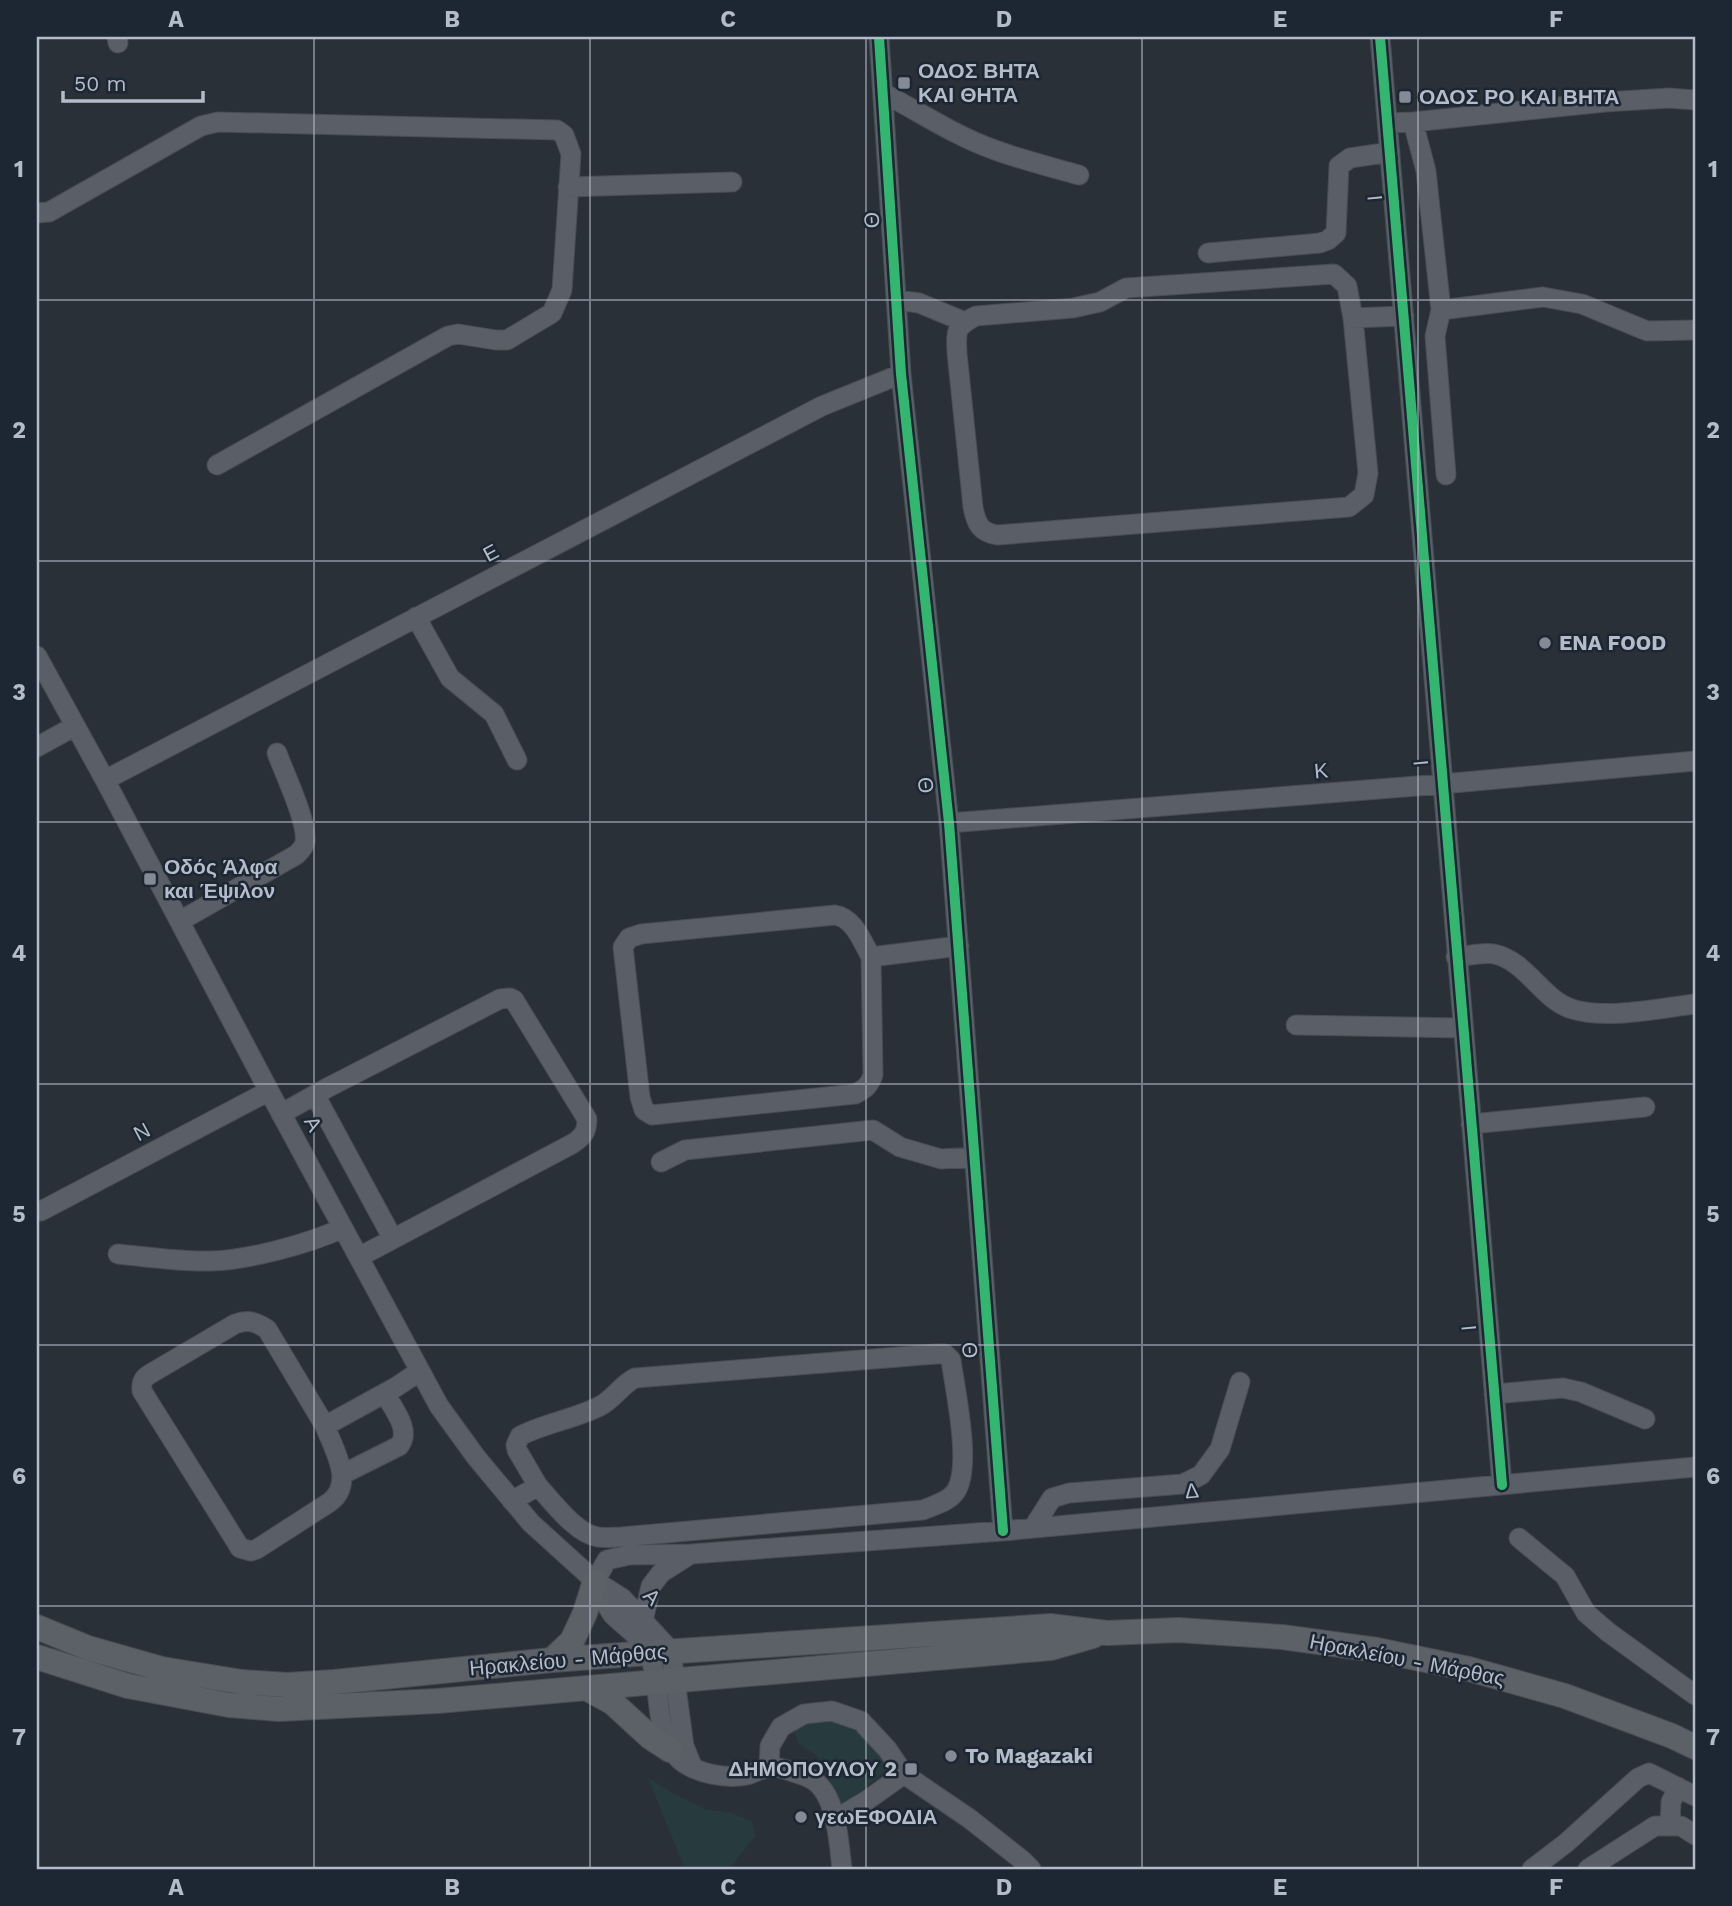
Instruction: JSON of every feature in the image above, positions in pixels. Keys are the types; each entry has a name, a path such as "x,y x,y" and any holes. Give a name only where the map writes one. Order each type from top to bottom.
{"main road":[{"path":"552,1660 572,1642 585,1613 594,1581"},
{"name":"Ηρακλείου - Μάρθας","path":"37,1627 88,1648 162,1669 242,1682 286,1685 552,1660 1050,1626 1107,1633 1178,1630 1269,1636 1377,1650 1469,1669 1565,1696 1695,1747"},
{"name":"Ηρακλείου - Μάρθας","path":"37,1657 128,1686 229,1705 279,1709 437,1701 1051,1648 1107,1633"},
{"path":"586,1688 613,1703 650,1737 670,1750"}],"street":[{"name":"Θ","path":"879,37 901,374 949,823 1003,1531"},
{"name":"Ι","path":"1380,37 1502,1485"},
{"path":"883,93 951,131 995,150 1079,175"},
{"path":"1388,123 1605,102 1669,98 1695,100"},
{"path":"37,213 49,212 201,126 218,122 557,131 564,135 570,154 562,290 552,313 507,340 458,334 448,336 218,465"},
{"path":"1413,122 1426,171 1441,310 1436,336 1446,475"},
{"path":"1208,253 1320,243 1328,240 1336,233 1339,166 1350,158 1390,152"},
{"path":"568,187 732,182"},
{"path":"1334,274 1347,286 1353,318 1368,473 1364,495 1349,508 998,535 987,533 977,525 973,507 956,333 965,322 976,316 1100,302 1126,288 1334,274"},
{"path":"1441,310 1544,298 1582,304 1647,331 1695,330"},
{"path":"897,300 919,303 965,322"},
{"path":"1353,318 1404,316"},
{"path":"1406,339 1436,336"},
{"name":"Ε","path":"105,780 822,406 901,374"},
{"path":"416,617 450,678 494,714 517,760"},
{"name":"Α","path":"37,656 43,680 75,726 105,780 439,1406 512,1501 594,1581 622,1598 643,1621 660,1652"},
{"path":"37,747 75,726"},
{"path":"180,921 303,849 306,839 299,809 276,753"},
{"name":"Κ","path":"949,823 1695,761"},
{"path":"835,915 848,920 871,957 873,1075 867,1087 855,1094 652,1115 644,1110 640,1097 623,947 629,938 641,934 835,915"},
{"path":"871,957 958,946"},
{"path":"1456,957 1493,954 1508,960 1559,1003 1573,1010 1605,1014 1695,1004"},
{"path":"281,1114 500,999 510,998 518,1004 587,1119 584,1135 572,1144 359,1257"},
{"path":"1296,1025 1462,1028"},
{"name":"Ν","path":"37,1211 269,1091"},
{"path":"315,1096 393,1239"},
{"path":"1471,1124 1645,1107"},
{"path":"660,1162 685,1150 873,1130 900,1147 942,1159 974,1157"},
{"path":"118,1254 211,1261 237,1258 326,1236 343,1228"},
{"path":"243,1321 259,1323 267,1329 325,1426 343,1474 335,1498 257,1549 245,1551 240,1548 142,1391 141,1385 146,1376 235,1324 243,1321"},
{"path":"936,1354 944,1354 951,1360 963,1454 961,1478 950,1497 923,1510 621,1537 595,1537 566,1517 538,1486 517,1450 517,1440 599,1407 635,1378 936,1354"},
{"path":"325,1426 420,1371"},
{"path":"1033,1528 1056,1496 1183,1484 1201,1475 1220,1449 1240,1382"},
{"path":"1494,1394 1563,1388 1581,1392 1645,1419"},
{"path":"343,1474 402,1443 403,1427 384,1394"},
{"name":"Δ","path":"594,1581 607,1560 629,1555 691,1554 1003,1531 1695,1467"},
{"path":"512,1501 538,1486"},
{"path":"1519,1538 1564,1576 1586,1613 1695,1695"},
{"path":"643,1621 651,1586 661,1573 691,1554"},
{"name":"Α","path":"594,1581 612,1613 660,1652"},
{"path":"660,1652 684,1746 694,1769"},
{"path":"665,1680 661,1721 670,1750 694,1769 721,1776 746,1775 769,1767 785,1769 815,1781 826,1794 836,1819 842,1869"},
{"path":"769,1767 771,1746 781,1727 804,1714 832,1711 861,1721 887,1749 904,1774 970,1819 1031,1869"},
{"path":"1532,1869 1566,1843 1637,1778 1649,1773 1687,1791"},
{"path":"836,1819 904,1774"},
{"path":"1670,1826 1671,1802 1687,1791"},
{"path":"1588,1869 1655,1826 1681,1826 1695,1835"}],"green space":[{"path":"822,1710 869,1729 891,1767 842,1806 816,1755 800,1745 793,1731"},
{"path":"648,1778 705,1809 732,1813 751,1821 756,1835 729,1869 685,1869"}],"cycle path":[{"path":"879,37 901,374 949,823 1003,1531"},
{"path":"1380,37 1502,1485"}],"place":[{"name":"ΟΔΟΣ ΒΗΤΑ ΚΑΙ ΘΗΤΑ","path":"904,83"},
{"name":"ΟΔΟΣ ΡΟ ΚΑΙ ΒΗΤΑ","path":"1405,97"},
{"name":"ENA FOOD","path":"1545,643"},
{"name":"Οδός Άλφα και Έψιλον","path":"150,879"},
{"name":"To Magazaki","path":"951,1756"},
{"name":"ΔΗΜΟΠΟΥΛΟΥ 2","path":"911,1769"},
{"name":"γεωΕΦΟΔΙΑ","path":"801,1817"}]}
